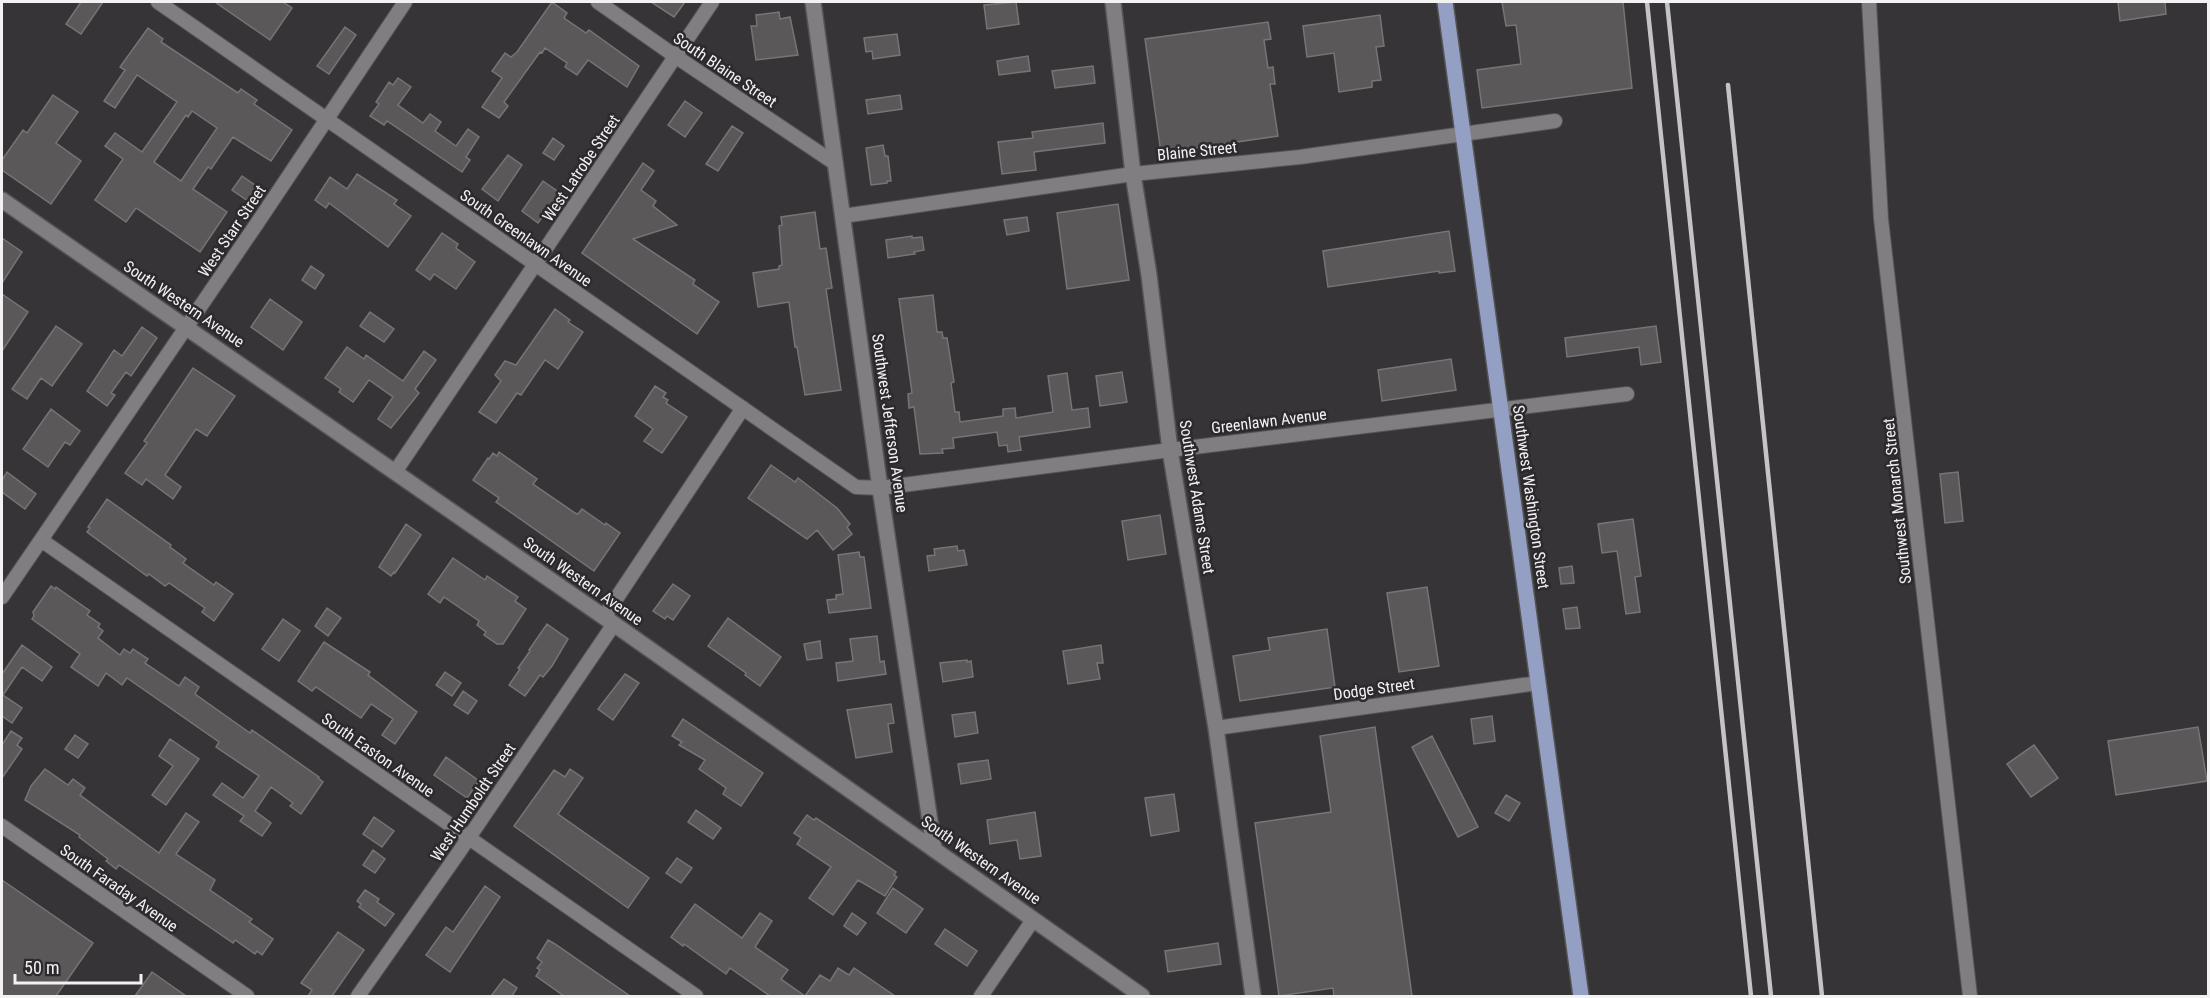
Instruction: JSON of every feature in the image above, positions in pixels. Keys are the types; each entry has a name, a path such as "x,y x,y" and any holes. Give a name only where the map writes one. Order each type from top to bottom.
{"main road":[{"name":"Southwest Jefferson Avenue","path":"813,2 880,488 934,848"},
{"name":"Southwest Adams Street","path":"1113,2 1133,174 1149,274 1170,450 1216,728 1253,996"},
{"name":"Southwest Washington Street","path":"1445,2 1581,996"},
{"name":"South Western Avenue","path":"2,200 187,326 1142,996"}],"street":[{"name":"South Greenlawn Avenue","path":"158,2 856,487 880,488"},
{"name":"West Starr Street","path":"2,597 405,2"},
{"name":"South Blaine Street","path":"598,2 836,164"},
{"name":"West Latrobe Street","path":"395,472 712,2"},
{"name":"Southwest Monarch Street","path":"1869,2 1881,219 1970,996"},
{"name":"Blaine Street","path":"843,216 1133,174 1300,157 1555,121"},
{"name":"Greenlawn Avenue","path":"880,488 1626,394"},
{"name":"West Humboldt Street","path":"358,996 468,837 609,621 743,408"},
{"name":"South Easton Avenue","path":"41,540 696,996"},
{"name":"Dodge Street","path":"1216,728 1538,683"},
{"name":"South Faraday Avenue","path":"2,826 246,996"},
{"path":"981,996 1034,920"}],"building":[{"path":"81,2 103,2 81,34 66,24"},
{"path":"215,2 283,2 292,8 270,40"},
{"path":"552,2 567,13 564,18 586,33 589,30 639,66 627,87 588,60 577,75 565,67 567,63 545,48 504,102 508,106 499,118 482,107 502,78 492,71 505,53 511,57 517,52"},
{"path":"651,2 685,2 674,17"},
{"path":"1016,2 1019,24 987,29 984,5"},
{"path":"1502,2 1623,2 1632,88 1482,108 1477,70 1521,64 1516,25 1506,26"},
{"path":"2118,2 2165,2 2166,14 2120,21"},
{"path":"779,12 780,19 790,17 798,55 756,60 751,26 757,26 756,15"},
{"path":"1380,15 1384,46 1376,47 1381,80 1372,81 1372,87 1339,92 1334,53 1307,57 1303,26"},
{"path":"1268,22 1271,39 1264,40 1268,68 1273,67 1275,84 1270,84 1278,136 1161,153 1145,39"},
{"path":"345,27 356,35 329,74 317,66"},
{"path":"148,28 163,39 161,42 238,93 241,89 257,100 254,104 292,130 271,161 233,137 211,169 208,167 193,189 227,212 200,252 136,208 126,222 95,200 123,159 105,146 115,133 142,152 177,102 137,75 115,108 104,101 125,70 120,67","holes":["192,111 217,128 181,181 154,162 186,115 188,117"]},
{"path":"897,34 900,55 873,59 872,51 866,52 864,38"},
{"path":"1028,56 1030,71 999,75 997,61"},
{"path":"1093,66 1095,83 1055,88 1052,71"},
{"path":"398,78 411,87 398,105 423,123 430,114 441,122 435,131 456,146 468,129 479,137 466,157 470,160 462,172 387,121 384,125 370,116 379,104 376,102 389,82 393,85"},
{"path":"53,95 78,112 56,143 81,161 51,204 2,170 2,160 23,130 27,133"},
{"path":"900,95 902,109 868,114 866,100"},
{"path":"685,101 702,113 685,137 668,125"},
{"path":"1103,123 1105,143 1034,152 1036,170 1002,174 998,142 1033,138 1032,132"},
{"path":"732,126 743,133 718,171 706,164"},
{"path":"553,138 564,146 554,160 543,153"},
{"path":"883,145 885,156 888,156 891,181 871,185 866,148"},
{"path":"508,155 522,165 498,201 482,189"},
{"path":"643,163 654,171 641,190 656,201 653,206 677,225 633,239 695,280 693,284 719,302 697,334 582,253"},
{"path":"357,174 397,200 394,204 411,216 388,247 329,203 326,208 315,200 330,177 347,189"},
{"path":"242,176 258,187 248,201 232,190"},
{"path":"543,181 560,193 538,223 522,211"},
{"path":"1118,204 1129,280 1067,289 1057,213"},
{"path":"815,212 820,249 826,248 832,288 826,289 841,390 805,395 789,302 758,307 753,273 779,269 782,265 779,226 782,225 781,217"},
{"path":"1027,217 1029,231 1007,235 1004,220"},
{"path":"1449,231 1455,271 1439,273 1439,271 1328,287 1323,251"},
{"path":"442,233 458,244 456,248 475,262 456,289 434,274 430,280 416,270"},
{"path":"912,236 912,238 922,237 924,250 914,252 915,254 888,258 886,240"},
{"path":"2,238 22,252 2,283"},
{"path":"311,266 324,275 315,289 302,280"},
{"path":"2,294 28,312 2,351"},
{"path":"933,295 937,332 942,332 943,338 947,338 954,382 951,383 955,412 959,412 960,422 1003,416 1003,409 1015,408 1016,418 1053,412 1048,376 1067,373 1072,410 1088,408 1090,427 1019,437 1021,450 1008,452 1007,445 999,446 997,432 953,438 954,448 942,449 943,453 920,454 914,407 909,408 908,394 912,393 899,299"},
{"path":"270,299 302,322 283,350 251,327"},
{"path":"555,309 583,332 558,369 545,360 521,395 517,393 496,423 479,412 501,381 495,375 505,361 516,365"},
{"path":"370,312 394,329 384,342 360,326"},
{"path":"56,326 82,344 52,386 41,378 27,399 12,389"},
{"path":"1656,326 1661,362 1641,365 1639,347 1567,357 1565,338"},
{"path":"142,327 157,338 131,376 126,372 111,393 115,395 107,406 87,391 114,350 122,356"},
{"path":"347,347 364,359 366,355 403,381 424,351 436,360 415,389 419,393 391,428 378,419 393,397 369,380 353,402 339,392 341,389 325,378"},
{"path":"1451,359 1456,390 1382,401 1378,370"},
{"path":"193,368 235,396 207,436 196,429 165,475 181,487 173,499 146,479 142,485 125,473 147,443 144,441"},
{"path":"1122,372 1127,402 1100,406 1096,376"},
{"path":"655,386 666,393 663,397 668,400 666,403 687,417 662,453 644,441 653,429 635,416"},
{"path":"51,409 80,431 70,445 65,442 48,467 23,449"},
{"path":"499,452 537,479 533,484 575,513 578,514 582,509 620,533 594,571 496,502 499,498 473,480 488,458 493,453 497,456"},
{"path":"771,465 795,482 798,478 837,508 850,524 847,527 852,534 833,550 817,530 807,539 748,498"},
{"path":"7,472 36,494 25,509 2,492 2,480"},
{"path":"1958,472 1963,521 1945,523 1940,474"},
{"path":"107,499 171,545 170,547 186,559 183,563 214,585 216,582 233,594 214,621 202,612 205,608 169,583 165,586 149,574 147,576 87,532"},
{"path":"1160,515 1166,554 1128,560 1122,521"},
{"path":"1633,519 1641,576 1635,577 1640,612 1626,614 1617,551 1602,553 1598,524"},
{"path":"406,524 421,535 391,576 379,567"},
{"path":"957,546 958,551 964,550 967,565 929,571 927,556 935,555 934,549"},
{"path":"859,552 860,557 864,557 871,608 829,613 827,600 836,599 836,595 843,594 838,555"},
{"path":"453,558 485,580 487,576 518,597 515,601 526,609 503,644 497,644 484,635 486,632 477,625 479,621 444,597 440,603 428,594"},
{"path":"1572,566 1574,583 1561,584 1559,568"},
{"path":"673,584 690,596 673,620 667,616 665,619 653,611"},
{"path":"51,586 55,589 56,587 90,611 87,615 100,624 98,627 103,631 98,638 120,655 124,649 130,653 133,649 148,659 145,663 179,686 185,677 199,687 195,694 250,733 252,730 319,777 323,782 301,814 290,806 293,803 271,787 255,811 271,823 262,836 240,821 244,816 213,795 222,783 243,798 259,776 216,747 219,742 127,678 122,685 106,673 98,686 71,667 80,654 32,619 33,612"},
{"path":"1427,587 1439,666 1399,672 1387,593"},
{"path":"1577,607 1580,628 1566,629 1563,609"},
{"path":"327,608 341,618 328,636 315,626"},
{"path":"728,618 781,657 760,686 708,646"},
{"path":"283,619 300,631 279,661 262,649"},
{"path":"547,624 568,639 552,666 543,677 540,675 525,696 509,685"},
{"path":"1327,629 1335,687 1240,701 1233,656 1270,650 1268,638"},
{"path":"877,636 880,662 884,661 886,674 838,681 836,663 853,661 850,639"},
{"path":"820,641 822,658 807,660 804,644"},
{"path":"324,642 370,672 368,675 417,712 395,744 382,735 393,719 371,704 361,718 316,687 312,691 298,681"},
{"path":"22,645 52,667 42,681 22,667 3,695 22,708 12,723 2,716 2,674"},
{"path":"1101,645 1103,663 1097,663 1100,679 1068,684 1063,651"},
{"path":"967,660 967,662 971,661 973,677 943,682 940,663"},
{"path":"445,672 461,683 452,696 436,685"},
{"path":"625,674 639,683 613,720 598,709"},
{"path":"463,691 477,701 468,714 454,705"},
{"path":"891,704 894,723 888,724 892,752 856,758 847,710"},
{"path":"975,712 978,733 955,737 952,715"},
{"path":"1492,716 1495,741 1474,744 1471,719"},
{"path":"683,719 763,773 741,806 723,794 726,788 699,769 705,760 679,745 682,742 672,736"},
{"path":"1375,727 1412,996 1334,996 1333,988 1279,996 1255,823 1331,812 1320,736"},
{"path":"2198,727 2207,781 2116,795 2108,741"},
{"path":"11,731 22,738 17,745 22,749 2,778 2,745"},
{"path":"75,735 88,744 78,758 65,749"},
{"path":"1432,736 1478,827 1458,837 1412,747"},
{"path":"170,739 199,759 166,805 152,795 173,766 159,756"},
{"path":"2034,745 2058,778 2031,797 2007,764"},
{"path":"446,757 479,781 467,798 434,775"},
{"path":"988,760 991,779 961,784 958,764"},
{"path":"45,769 68,785 73,779 85,788 80,795 159,853 186,813 199,822 176,854 215,880 210,890 252,919 249,922 273,939 262,955 257,951 255,954 235,940 233,943 119,865 116,869 106,861 108,859 79,837 80,835 25,800 31,786"},
{"path":"570,769 583,778 558,814 649,878 628,908 514,826 554,770 565,777"},
{"path":"1174,794 1179,831 1151,836 1145,798"},
{"path":"1506,795 1520,803 1509,821 1495,813"},
{"path":"696,810 721,828 713,839 688,822"},
{"path":"1035,812 1041,856 1020,859 1017,840 990,844 987,820"},
{"path":"807,815 814,820 816,818 896,872 894,875 897,877 885,896 858,880 833,915 809,898 831,867 797,844 801,838 794,833"},
{"path":"374,817 394,831 382,847 363,834"},
{"path":"373,850 385,859 375,873 363,865"},
{"path":"677,858 692,868 681,883 666,873"},
{"path":"2,880 93,943 56,996 2,996"},
{"path":"485,886 500,897 450,972 426,955 446,927 453,932"},
{"path":"893,888 923,909 906,933 877,913"},
{"path":"365,890 379,899 377,902 394,914 385,926 359,907 361,904 357,901"},
{"path":"695,904 742,938 760,913 772,921 755,947 788,970 781,979 805,996 770,996 730,968 726,974 671,937"},
{"path":"852,913 866,923 857,935 844,926"},
{"path":"945,929 977,951 967,966 935,944"},
{"path":"338,932 364,950 332,996 308,996 312,990 301,983"},
{"path":"548,940 630,996 564,996 536,976 540,970 537,968 542,962 537,958"},
{"path":"1218,943 1221,964 1168,972 1165,951"},
{"path":"838,968 849,975 854,968 895,996 805,996 820,975 830,981"},
{"path":"152,972 186,996 135,996"},
{"path":"504,979 517,988 512,996 491,996"}],"railway":[{"path":"1647,2 1751,996"},
{"path":"1667,2 1771,996"},
{"path":"1728,85 1822,996"}]}
